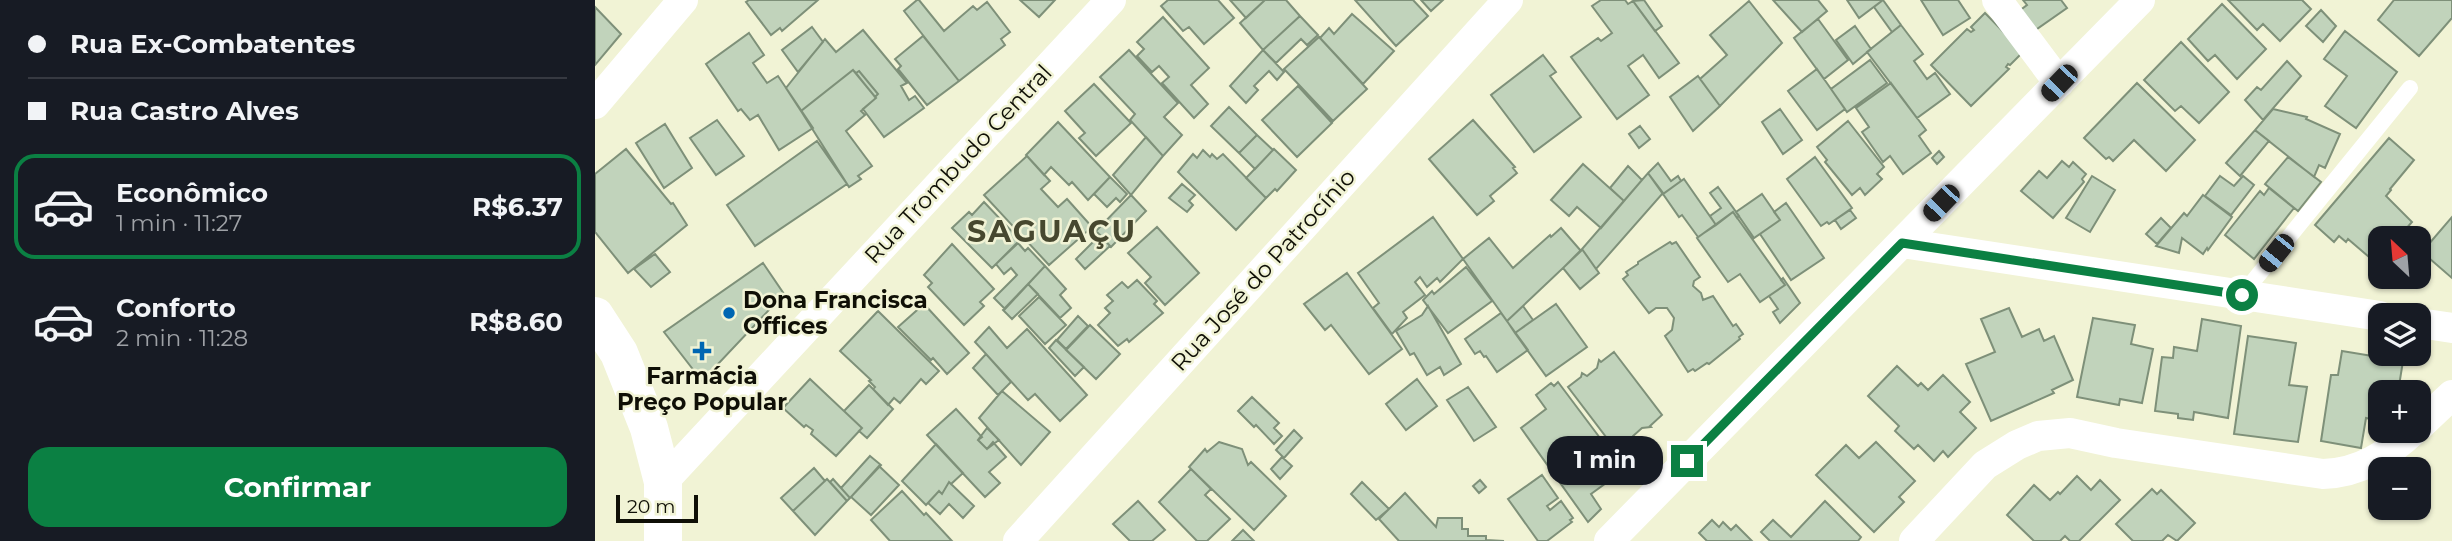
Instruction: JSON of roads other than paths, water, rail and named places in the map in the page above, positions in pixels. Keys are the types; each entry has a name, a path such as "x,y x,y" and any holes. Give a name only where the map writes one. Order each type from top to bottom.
{"main road":[{"path":"595,316 619,353 638,396 655,450 663,482 663,541"}],"street":[{"path":"595,104 683,0"},
{"name":"Rua Trombudo Central","path":"663,482 1111,0"},
{"name":"Rua José do Patrocínio","path":"1019,541 1508,0"},
{"path":"1997,0 2059,83"},
{"path":"1609,541 2140,0"},
{"path":"1902,243 2368,314"},
{"path":"2431,325 2452,328"},
{"path":"2431,415 2452,395"},
{"path":"1914,541 1985,465 2017,445 2039,436 2070,433 2116,443 2323,474 2344,474 2365,466 2386,455 2399,443"}],"lane":[{"path":"2242,295 2410,88"}],"place":[{"name":"Dona Francisca Offices","path":"729,313"},
{"name":"Farmácia Preço Popular","path":"702,351"}],"district":[{"name":"SAGUAÇU","path":"1052,231"}]}
